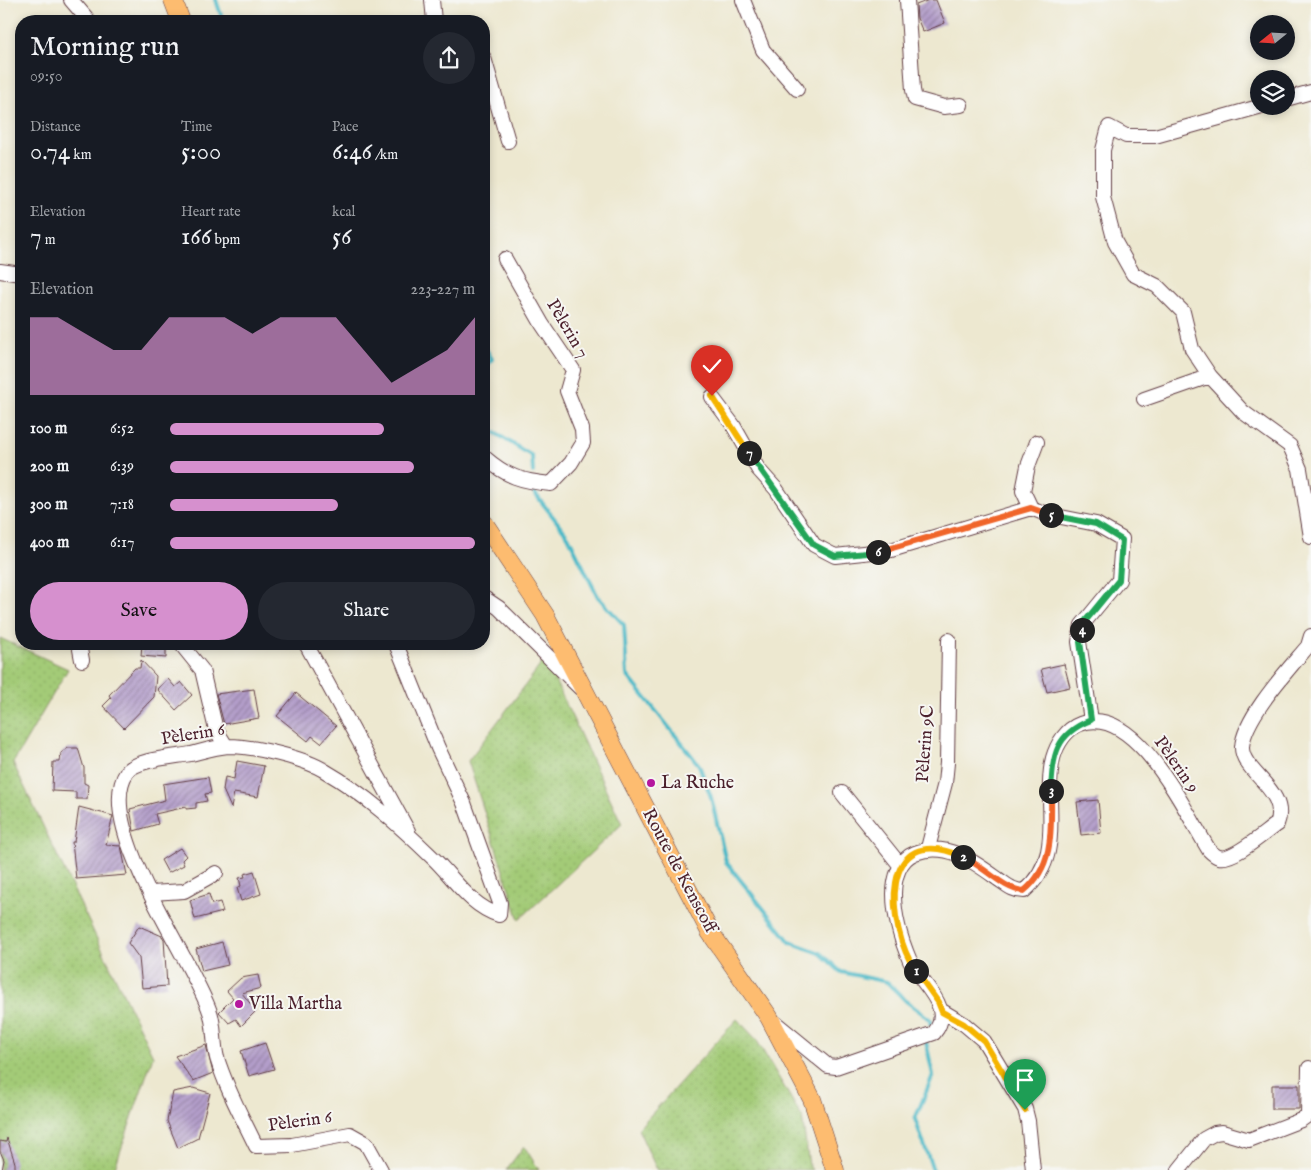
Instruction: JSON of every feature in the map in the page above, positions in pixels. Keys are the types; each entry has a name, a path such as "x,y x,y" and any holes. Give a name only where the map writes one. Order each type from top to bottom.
{"main road":[{"path":"173,0 179,15"},
{"name":"Route de Kenscoff","path":"490,532 545,615 710,932 769,1018 812,1099 835,1170"}],"street":[{"path":"71,0 85,15"},
{"path":"432,0 433,15"},
{"path":"743,0 763,50 797,89"},
{"path":"907,0 912,90 915,99 944,107 961,105"},
{"path":"490,79 508,141"},
{"path":"1295,96 1311,92"},
{"path":"1250,109 1156,136 1126,136 1109,127 1103,150 1103,197 1116,242 1133,274 1157,286 1183,312 1192,349 1210,376 1243,412 1290,446 1300,469 1311,537"},
{"name":"Pèlerin 7","path":"490,462 502,472 524,481 550,484 571,463 583,443 582,429 567,390 573,370 542,324 505,259"},
{"path":"0,271 15,273"},
{"path":"1144,399 1210,376"},
{"path":"712,396 758,468 776,489 814,545 835,556 891,550 1031,508 1046,514 1096,524 1122,540 1119,580 1082,625 1080,642 1091,720 1073,726 1060,741 1053,760 1050,848 1034,884 1024,891 1015,891 974,861 949,850 928,848 911,854 900,865 894,895 898,927 910,962 938,1002 942,1012 940,1026 934,1033 836,1068 828,1066 769,1018"},
{"path":"1031,508 1023,492 1028,466 1037,442"},
{"path":"490,602 499,608 587,696"},
{"name":"Pèlerin 9","path":"1091,720 1109,723 1139,744 1164,775 1209,850 1218,857 1234,854 1277,824 1280,816 1275,798 1244,756 1242,747 1251,720 1308,646 1311,636"},
{"name":"Pèlerin 9C","path":"928,848 945,784 949,640"},
{"path":"80,650 82,660"},
{"path":"186,650 202,670 216,730 226,746"},
{"path":"309,650 413,840"},
{"name":"Pèlerin 6","path":"381,1170 366,1143 350,1134 292,1145 256,1146 216,1056 211,1013 151,893 128,842 120,813 122,785 128,771 140,763 226,746 244,747 276,754 323,769 362,795 413,840 484,910 499,915 500,903 464,803 438,748 398,650"},
{"path":"842,793 900,865"},
{"path":"151,893 184,891 216,873"},
{"path":"942,1012 964,1024 984,1041 1025,1110 1028,1121 1033,1170"},
{"path":"1179,1170 1204,1139 1215,1133 1222,1132 1249,1140 1301,1120 1308,1115 1309,1068"}],"green space":[{"path":"0,638 15,645 15,650 26,650 68,669 13,763 153,1056 114,1170 0,1170"},
{"path":"545,659 622,824 519,920 468,761"},
{"path":"737,1019 756,1039 802,1117 809,1165 812,1170 657,1170 638,1129"},
{"path":"524,1146 539,1170 506,1170"}],"building":[{"path":"929,0 936,0 945,23 923,32 917,18 916,5"},
{"path":"142,650 166,650 166,658 141,656"},
{"path":"141,660 156,676 154,697 124,728 103,706 111,698 109,695 135,668 140,668"},
{"path":"1064,664 1070,687 1047,692 1041,669"},
{"path":"168,679 175,687 181,682 192,695 176,710 157,689"},
{"path":"254,689 259,718 224,724 216,694"},
{"path":"296,693 336,726 321,743 312,736 308,741 277,716"},
{"path":"68,748 78,748 84,768 84,783 88,785 87,799 76,799 76,792 52,791 53,762 60,762 61,753"},
{"path":"237,761 264,766 258,797 234,793 231,808 223,790 225,777 234,779"},
{"path":"208,777 211,793 205,794 207,801 196,803 196,808 186,809 186,807 155,814 158,824 134,831 130,809 165,800 163,784"},
{"path":"1098,800 1101,833 1081,835 1077,802"},
{"path":"79,807 113,816 106,845 121,846 127,875 76,879 72,842 74,842"},
{"path":"180,848 186,856 182,860 184,865 168,873 161,860"},
{"path":"254,871 261,894 241,901 237,888 241,886 239,878 245,877 244,874"},
{"path":"209,894 212,904 220,902 223,912 195,919 190,900"},
{"path":"139,926 162,936 164,939 167,986 142,988 139,958 128,943"},
{"path":"222,942 228,965 202,971 196,949"},
{"name":"Villa Martha","path":"258,975 261,988 242,993 256,1011 241,1026 236,1019 229,1023 219,1012 233,998 227,991 241,978"},
{"path":"265,1043 274,1069 249,1076 241,1051"},
{"path":"206,1045 213,1073 193,1081 175,1056"},
{"path":"1272,1085 1299,1085 1299,1109 1272,1109"},
{"path":"193,1088 210,1093 198,1138 178,1148 167,1121 173,1092"},
{"path":"7,1138 15,1163 15,1170 2,1170 4,1160 0,1151 0,1141 6,1142"}],"waterway":[{"path":"216,0 221,15"},
{"path":"490,356 492,359 490,362"},
{"path":"490,430 532,456 533,472"},
{"path":"533,491 568,536 598,597 624,625 627,675 699,765 711,797 726,862 790,942 820,953 841,972 887,982 907,1002 931,1020 930,1024"},
{"path":"926,1042 933,1075 915,1119 933,1170"}],"place":[{"name":"La Ruche","path":"651,783"},
{"name":"Villa Martha","path":"239,1004"}],"route":[{"path":"712,396 758,468 776,489 814,545 835,556 891,550 1031,508 1046,514 1096,524 1122,540 1119,580 1082,625 1080,642 1091,720 1073,726 1060,741 1053,760 1050,848 1034,884 1024,891 1015,891 974,861 949,850 928,848 911,854 900,865 895,881 894,895 898,927 910,962 938,1002 942,1012 964,1024 984,1041 1025,1110"}]}
